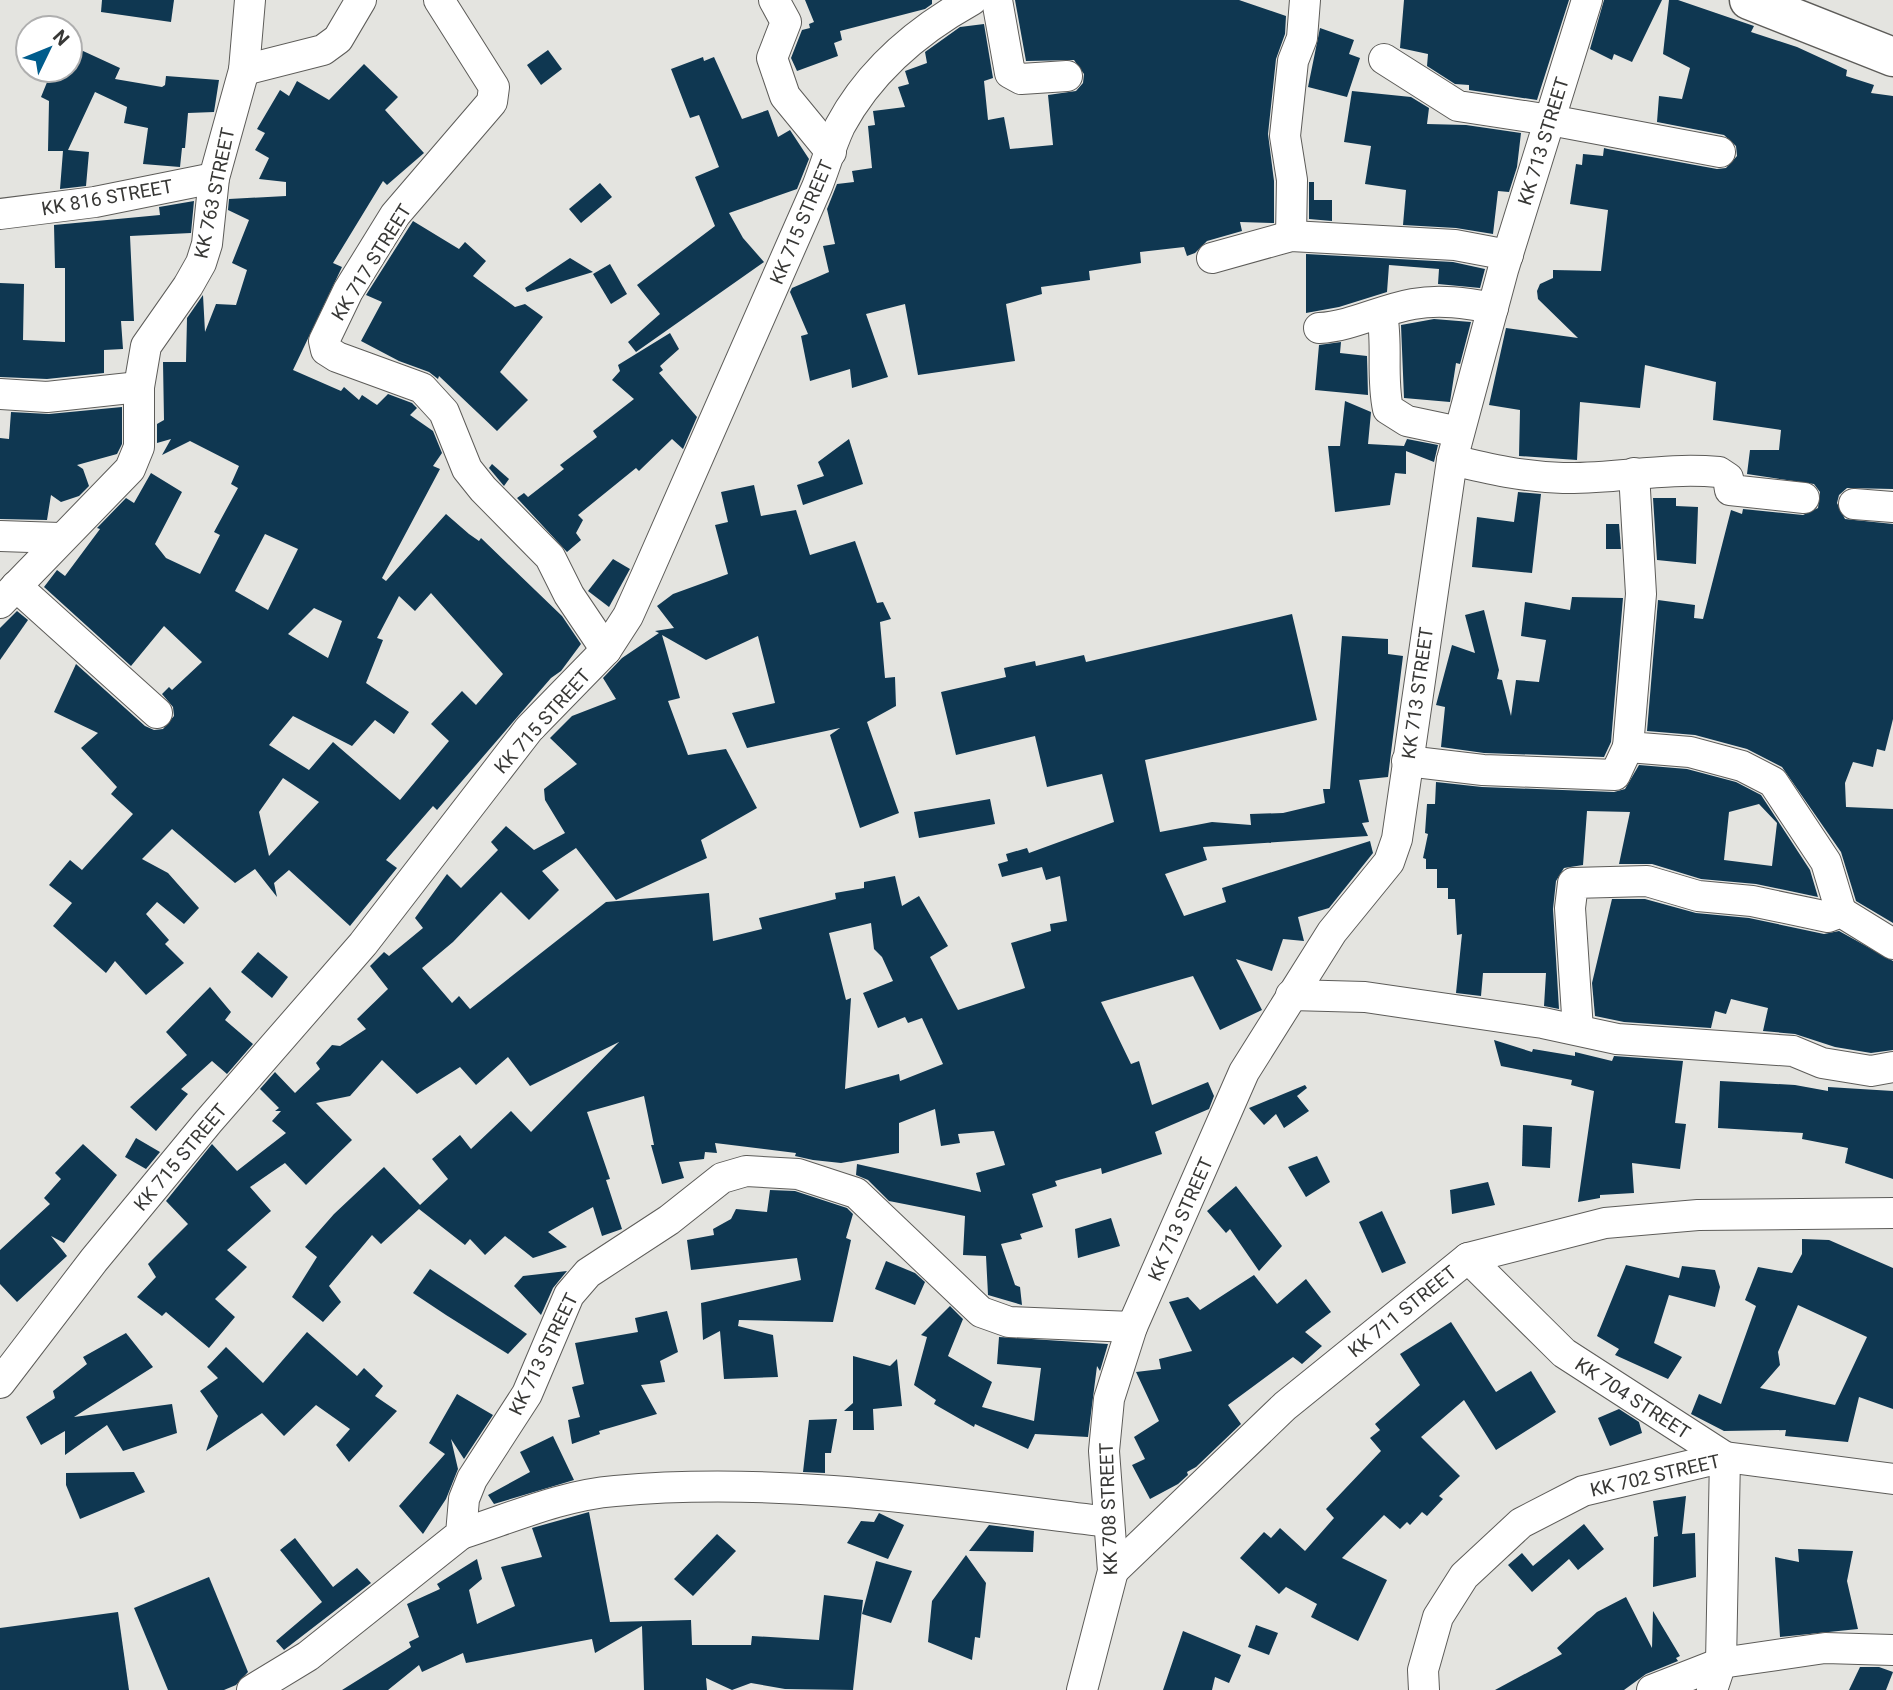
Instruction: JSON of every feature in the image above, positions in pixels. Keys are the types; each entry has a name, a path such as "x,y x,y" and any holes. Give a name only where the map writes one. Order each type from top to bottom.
{"main road":[{"path":"1749,0 1893,57"}],"street":[{"name":"KK 763 STREET","path":"8,595 130,468 139,447 139,387 146,346 201,263 207,244 214,178 244,70 250,0"},
{"path":"244,70 323,50 338,39 361,0"},
{"name":"KK 717 STREET","path":"439,0 494,87 492,102 395,215 348,291 324,341 326,350 337,358 422,388 444,412 467,469 483,489 551,557 569,595 606,650"},
{"path":"774,0 786,22 772,58 785,96 831,152"},
{"name":"KK 715 STREET","path":"0,1382 94,1260 208,1122 363,944 529,729 606,650 628,616 646,576 840,126 888,60 928,27 972,0"},
{"path":"997,0 1010,73 1021,79 1067,76"},
{"path":"1291,236 1292,180 1285,136 1293,61 1303,38 1305,0"},
{"name":"KK 713 STREET","path":"461,1534 464,1499 472,1479 527,1394 569,1295 588,1273 669,1220 722,1178 746,1171 798,1174 856,1193 981,1312 1009,1322 1132,1328 1244,1072 1332,932 1389,862 1397,839 1455,446 1508,255 1587,0"},
{"path":"1384,59 1458,106 1550,120 1720,152"},
{"name":"KK 816 STREET","path":"0,214 95,202 214,178"},
{"path":"1213,258 1291,236 1443,244 1508,255"},
{"path":"1318,328 1341,326 1412,304 1444,302 1493,308"},
{"path":"1382,314 1386,333 1385,394 1388,409 1508,474 1564,478 1674,469 1719,472 1728,478 1730,490 1804,498"},
{"path":"0,394 47,397 139,387"},
{"path":"1407,761 1483,770 1615,775 1628,747 1641,594 1634,473"},
{"path":"1854,503 1893,507"},
{"path":"0,536 60,538"},
{"path":"8,595 157,713"},
{"path":"1628,747 1702,755 1742,766 1773,782 1826,862 1841,912 1893,944"},
{"path":"1578,1030 1570,908 1573,883 1647,881 1698,896 1752,901 1828,917 1841,912"},
{"path":"1291,995 1365,997 1578,1030 1617,1040 1793,1051 1822,1063 1871,1071 1893,1067"},
{"name":"KK 711 STREET","path":"1113,1571 1285,1406 1468,1258 1605,1223 1698,1215 1893,1213"},
{"name":"KK 704 STREET","path":"1468,1258 1564,1353 1725,1457"},
{"name":"KK 708 STREET","path":"1082,1690 1113,1571 1104,1451 1109,1399 1132,1328"},
{"path":"1716,1676 1725,1457"},
{"name":"KK 702 STREET","path":"1424,1680 1438,1617 1464,1576 1521,1523 1583,1490 1725,1457 1893,1479"},
{"path":"253,1690 309,1656 461,1534 548,1506 613,1491 767,1487 900,1497 1109,1522"},
{"path":"1652,1690 1825,1648 1893,1650"}],"building":[{"path":"102,0 174,0 171,22 101,12"},
{"path":"805,0 932,0 932,4 925,9 840,31 842,40 834,43 838,56 797,71 791,58 802,30 810,28 809,24 814,22"},
{"path":"1015,0 1239,0 1286,16 1285,34 1276,59 1268,134 1274,181 1274,223 1240,222 1242,231 1207,241 1195,253 1187,256 1184,247 1140,252 1141,263 1089,271 1090,280 1041,287 1042,294 1006,304 1015,361 918,375 905,304 866,314 888,377 852,388 850,369 810,381 801,336 808,334 790,292 792,288 829,272 823,246 835,244 827,209 837,184 854,182 852,171 872,168 868,126 875,125 873,111 905,107 898,87 909,84 905,71 927,63 925,52 960,27 984,24 993,78 984,81 988,120 1004,117 1010,149 1053,145 1048,95 1076,91 1083,83 1084,74 1074,60 1026,61"},
{"path":"1404,0 1569,0 1537,100 1469,90 1469,85 1455,84 1427,66 1428,54 1400,48"},
{"path":"1604,0 1662,0 1632,62 1614,54 1612,60 1590,49"},
{"path":"1669,0 1678,0 1754,26 1751,32 1797,47 1847,70 1846,76 1874,85 1871,93 1893,96 1893,489 1847,488 1839,495 1837,503 1845,519 1893,524 1893,719 1885,751 1877,749 1873,767 1853,762 1845,783 1846,807 1893,809 1893,923 1856,901 1841,852 1782,767 1747,749 1695,735 1647,731 1658,600 1695,605 1694,618 1703,619 1731,510 1742,514 1743,509 1803,515 1818,508 1820,492 1814,484 1747,474 1750,450 1779,450 1781,430 1713,420 1716,382 1645,365 1640,408 1580,402 1577,460 1519,456 1520,410 1489,405 1506,328 1578,338 1538,299 1537,291 1540,284 1553,278 1553,270 1601,271 1608,210 1570,204 1576,164 1582,165 1583,154 1603,156 1604,148 1717,169 1726,168 1737,156 1736,146 1724,135 1657,122 1659,96 1682,99 1690,68 1663,54"},
{"path":"1320,28 1354,40 1349,54 1360,58 1347,97 1308,87"},
{"path":"548,50 562,69 541,85 527,65"},
{"path":"84,51 120,68 115,79 162,87 165,85 166,76 219,80 214,112 188,113 185,148 182,148 180,167 143,164 148,128 124,123 127,107 95,92 68,150 89,152 86,186 60,189 63,151 48,151 49,101 41,97 46,84 84,84"},
{"path":"703,57 704,61 714,57 742,119 768,110 778,137 790,130 809,159 797,189 729,213 743,238 764,262 636,352 628,342 660,314 637,285 715,226 695,177 719,167 699,115 690,118 671,69"},
{"path":"364,64 398,97 385,110 424,153 387,185 383,181 333,263 342,267 293,370 341,391 344,387 359,400 362,395 377,405 388,394 412,403 417,408 410,415 433,431 442,453 433,466 440,469 382,578 386,581 446,514 479,541 481,538 562,616 581,644 561,671 551,678 437,810 433,806 386,860 397,868 350,926 289,870 274,883 277,897 255,869 235,883 172,829 142,859 168,873 199,908 184,924 157,902 146,914 169,940 165,944 184,963 146,995 115,961 106,973 53,926 72,903 49,885 70,860 82,870 133,814 111,794 117,787 81,748 98,733 54,712 76,664 145,726 154,730 163,729 174,716 173,707 162,694 169,687 172,690 202,662 164,626 131,666 44,587 57,570 65,576 100,529 97,528 126,498 134,503 151,473 182,492 155,544 166,558 200,574 220,535 214,532 238,488 231,484 239,466 190,441 162,455 171,439 157,443 157,424 164,420 163,362 186,362 187,318 203,295 205,332 216,304 236,305 247,270 232,263 249,220 228,210 229,199 286,196 286,182 259,179 269,158 255,150 265,133 257,129 280,90 289,96 297,81 329,100","holes":["265,534 298,549 268,610 235,591","431,593 503,674 476,705 462,691 431,724 449,741 400,800 333,742 309,770 269,745 293,716 352,746 375,720 394,734 409,712 366,683 383,640 377,638 399,596 415,611","314,608 342,621 328,658 288,634","283,778 319,802 269,856 259,812"]},
{"path":"1352,91 1411,97 1429,108 1427,124 1466,125 1521,133 1517,167 1509,192 1498,191 1493,234 1456,228 1403,225 1406,190 1365,184 1371,146 1344,142"},
{"path":"1309,182 1314,182 1314,200 1332,200 1332,221 1309,219"},
{"path":"600,183 612,197 581,223 569,209"},
{"path":"194,201 191,233 130,236 134,321 121,321 123,349 104,350 104,373 47,379 0,377 0,283 24,284 23,340 65,342 65,268 55,268 54,225 160,215 159,207"},
{"path":"413,221 459,249 465,242 486,261 473,276 515,307 525,304 543,317 500,372 528,400 497,431 439,376 438,379 429,372 399,361 361,341 382,302 366,295"},
{"path":"1306,254 1453,262 1485,269 1480,288 1438,284 1439,269 1389,265 1387,292 1339,307 1306,313"},
{"path":"570,258 593,272 527,292 525,288"},
{"path":"610,264 627,294 611,304 593,274"},
{"path":"1434,319 1471,322 1460,364 1456,363 1450,402 1404,398 1401,325"},
{"path":"670,333 679,349 660,366 663,370 659,373 697,417 683,449 672,439 639,471 636,468 578,515 583,520 576,533 581,540 567,552 517,498 524,493 528,497 564,469 560,465 597,437 593,431 634,399 612,380 620,371 618,365"},
{"path":"1341,342 1340,353 1367,356 1368,395 1315,390 1319,345"},
{"path":"1345,401 1371,412 1368,444 1404,446 1407,439 1438,445 1434,462 1406,451 1406,474 1395,473 1390,505 1335,512 1328,446 1340,446"},
{"path":"122,407 122,444 117,454 77,465 83,469 89,486 79,496 61,502 51,495 47,520 0,519 0,438 9,439 11,412 49,414"},
{"path":"849,439 863,484 803,505 797,485 824,476 818,462"},
{"path":"492,464 509,479 504,486 489,468"},
{"path":"754,485 761,516 796,510 810,555 855,541 877,603 883,602 891,619 880,622 885,678 895,677 896,706 867,722 899,813 860,828 830,735 840,728 747,748 732,713 775,703 758,636 706,660 662,635 680,698 668,701 688,755 726,749 757,808 701,840 707,858 616,900 576,848 542,871 559,890 529,920 501,892 453,942 422,968 452,1003 459,996 470,1009 606,902 709,893 713,941 762,929 759,918 836,899 835,893 864,888 864,882 895,876 902,906 919,896 948,946 930,957 958,1010 1025,988 1011,943 1051,931 1050,924 1067,921 1060,876 1046,880 1042,867 1002,877 998,864 1008,861 1006,854 1027,848 1029,853 1114,822 1102,774 1047,787 1035,736 956,755 941,692 1006,677 1004,668 1035,661 1036,666 1084,655 1086,662 1292,614 1317,720 1145,760 1160,832 1212,822 1251,825 1250,814 1283,813 1325,803 1323,789 1330,789 1342,636 1388,639 1388,654 1403,656 1388,777 1359,780 1369,822 1362,823 1368,836 1203,847 1207,860 1165,874 1184,916 1226,902 1222,888 1370,841 1373,853 1329,908 1298,917 1304,941 1283,939 1272,971 1236,959 1262,1010 1220,1030 1193,976 1101,1002 1131,1064 1139,1061 1152,1105 1208,1082 1214,1096 1209,1109 1155,1132 1162,1154 1102,1174 1101,1168 1055,1181 1057,1186 1032,1194 1043,1227 1020,1234 1022,1239 1001,1244 1015,1285 1020,1287 1022,1305 988,1295 986,1256 963,1255 965,1216 889,1201 868,1180 856,1175 857,1164 981,1192 976,1173 1005,1165 994,1131 958,1134 960,1143 941,1146 935,1109 899,1123 899,1153 841,1163 795,1156 796,1153 715,1143 717,1153 705,1152 704,1159 679,1162 684,1178 662,1184 651,1145 654,1145 644,1096 587,1112 610,1179 606,1180 622,1229 602,1236 593,1207 548,1232 567,1247 533,1258 505,1236 485,1255 470,1239 465,1245 419,1209 381,1244 372,1235 329,1286 341,1302 323,1322 292,1297 317,1257 305,1247 334,1214 384,1167 420,1205 448,1179 432,1159 460,1135 471,1149 511,1111 531,1132 619,1042 530,1086 508,1057 476,1085 460,1067 417,1094 382,1060 350,1096 316,1103 352,1140 306,1185 285,1163 250,1187 271,1211 227,1250 247,1267 215,1299 235,1317 209,1348 166,1312 162,1316 137,1297 156,1277 148,1264 188,1224 166,1201 212,1144 237,1171 286,1133 272,1121 281,1111 275,1111 279,1108 260,1089 275,1072 295,1093 320,1069 316,1063 332,1045 340,1046 366,1029 357,1019 388,989 370,966 384,952 389,956 423,928 415,918 447,874 461,888 498,850 491,842 506,826 534,850 565,833 545,800 544,789 577,764 550,738 572,716 616,699 603,678 622,658 659,633 655,631 674,628 657,606 673,594 728,574 715,525 728,522 721,492","holes":["871,923 874,949 882,957 893,981 863,993 878,1028 905,1017 908,1023 922,1018 943,1064 900,1081 899,1074 845,1089 851,998 846,1000 829,933"]},
{"path":"1518,492 1541,494 1532,573 1472,567 1477,517 1514,522"},
{"path":"1653,498 1676,498 1676,506 1698,507 1696,564 1657,560"},
{"path":"1606,524 1619,524 1621,549 1606,549"},
{"path":"613,559 630,569 609,607 588,591"},
{"path":"1572,597 1623,598 1611,742 1604,757 1484,753 1441,747 1445,707 1436,705 1452,645 1475,653 1465,615 1484,610 1499,670 1497,679 1502,680 1511,716 1516,680 1539,682 1546,640 1521,636 1525,602 1570,610"},
{"path":"17,611 28,620 0,660 0,628"},
{"path":"1639,765 1687,769 1736,782 1761,795 1810,870 1818,897 1756,884 1701,879 1652,864 1619,864 1630,812 1587,811 1583,865 1564,868 1556,881 1553,909 1559,1009 1544,1006 1546,973 1483,973 1481,996 1456,993 1462,934 1457,935 1455,899 1448,899 1448,888 1437,888 1437,869 1426,869 1426,859 1423,858 1428,834 1425,833 1427,804 1435,804 1436,782 1482,787 1614,792 1625,789","holes":["1759,804 1777,823 1772,866 1724,860 1729,812"]},
{"path":"990,799 995,824 919,838 914,812"},
{"path":"1612,899 1645,899 1696,913 1749,918 1824,934 1839,931 1893,961 1893,1050 1871,1053 1835,1047 1795,1034 1763,1031 1768,1008 1731,999 1726,1014 1715,1011 1711,1028 1624,1022 1595,1016 1592,983"},
{"path":"258,952 288,977 272,998 241,972"},
{"path":"210,987 231,1012 225,1020 253,1044 227,1074 212,1061 181,1089 188,1094 156,1131 130,1107 187,1055 166,1032"},
{"path":"1494,1040 1532,1052 1533,1049 1575,1056 1575,1052 1612,1061 1614,1056 1683,1061 1675,1123 1686,1124 1680,1169 1632,1163 1634,1193 1600,1195 1600,1198 1578,1202 1594,1091 1571,1085 1572,1080 1501,1066"},
{"path":"1720,1081 1795,1085 1828,1091 1828,1087 1893,1091 1893,1179 1845,1163 1848,1148 1802,1139 1803,1133 1718,1128"},
{"path":"1305,1085 1307,1088 1297,1096 1309,1111 1284,1128 1276,1114 1264,1125 1249,1108"},
{"path":"1523,1125 1552,1127 1550,1168 1522,1166"},
{"path":"136,1138 160,1152 146,1169 125,1157"},
{"path":"83,1144 117,1175 64,1243 51,1236 67,1256 17,1302 0,1284 0,1250 50,1204 44,1198 61,1179 55,1173"},
{"path":"1317,1156 1330,1182 1306,1197 1288,1167"},
{"path":"1488,1182 1495,1205 1452,1214 1450,1190"},
{"path":"1236,1186 1282,1246 1259,1271 1230,1229 1226,1233 1207,1211"},
{"path":"770,1190 795,1191 847,1208 853,1214 846,1238 851,1240 833,1322 739,1320 738,1326 773,1335 778,1377 724,1379 720,1331 703,1340 701,1303 801,1280 797,1258 691,1270 687,1240 714,1235 713,1229 731,1219 736,1209 767,1212"},
{"path":"1382,1211 1406,1263 1382,1273 1359,1222"},
{"path":"1111,1218 1120,1246 1078,1258 1075,1229"},
{"path":"1802,1239 1829,1240 1893,1268 1893,1409 1859,1397 1848,1442 1785,1436 1786,1430 1724,1431 1691,1414 1699,1394 1721,1404 1756,1306 1745,1300 1758,1267 1792,1273 1802,1254","holes":["1798,1305 1867,1337 1835,1405 1760,1388 1780,1365 1778,1352"]},
{"path":"886,1261 915,1273 925,1282 915,1305 875,1289"},
{"path":"1626,1265 1679,1278 1682,1266 1715,1270 1720,1287 1715,1307 1669,1295 1654,1343 1682,1357 1668,1379 1615,1355 1619,1349 1597,1336"},
{"path":"430,1269 527,1334 508,1354 413,1293"},
{"path":"567,1271 553,1288 541,1315 514,1286 523,1276"},
{"path":"1254,1275 1277,1304 1306,1279 1331,1312 1305,1332 1322,1346 1302,1364 1293,1357 1228,1405 1241,1424 1196,1467 1187,1472 1188,1475 1178,1484 1150,1499 1132,1465 1145,1459 1134,1437 1159,1421 1136,1372 1161,1369 1159,1359 1192,1351 1169,1302 1188,1297 1200,1310"},
{"path":"950,1306 963,1319 948,1356 992,1382 982,1407 1034,1421 1041,1368 997,1364 999,1337 1108,1344 1100,1371 1097,1366 1088,1437 1035,1434 1028,1449 975,1424 974,1427 934,1404 936,1400 914,1385 927,1337 921,1335"},
{"path":"667,1311 678,1352 660,1361 665,1382 641,1385 657,1414 599,1431 600,1434 572,1444 568,1420 580,1417 572,1387 584,1384 575,1343 638,1332 635,1318"},
{"path":"1451,1322 1496,1392 1531,1371 1556,1412 1496,1450 1464,1400 1421,1437 1460,1476 1439,1496 1443,1499 1427,1516 1422,1512 1410,1525 1407,1522 1400,1529 1384,1515 1342,1558 1387,1580 1358,1641 1311,1617 1317,1604 1286,1587 1279,1594 1240,1558 1264,1532 1271,1538 1280,1528 1305,1551 1334,1518 1326,1509 1381,1451 1370,1438 1380,1430 1375,1424 1420,1385 1400,1354"},
{"path":"307,1332 357,1376 364,1368 383,1386 375,1396 397,1411 349,1462 336,1445 350,1429 316,1405 284,1436 262,1413 206,1451 218,1416 200,1391 218,1378 207,1367 226,1347 263,1383"},
{"path":"126,1333 153,1367 74,1417 172,1404 177,1433 123,1451 107,1425 65,1455 65,1431 41,1445 26,1417 55,1398 53,1391 87,1364 83,1357"},
{"path":"853,1356 890,1366 897,1359 902,1406 873,1409 874,1430 853,1430 853,1411 844,1411 853,1403"},
{"path":"457,1394 493,1415 464,1459 451,1439 458,1469 446,1499 423,1534 399,1506 445,1454 429,1443"},
{"path":"1619,1409 1639,1422 1642,1433 1610,1446 1598,1418"},
{"path":"837,1419 831,1453 825,1453 825,1473 803,1472 809,1420"},
{"path":"553,1436 574,1480 494,1504 488,1495 530,1472 520,1452"},
{"path":"134,1472 145,1492 80,1519 66,1485 66,1473"},
{"path":"1686,1496 1682,1534 1695,1533 1696,1577 1653,1587 1654,1537 1658,1536 1653,1501"},
{"path":"589,1512 610,1622 691,1620 692,1645 751,1645 752,1636 819,1640 824,1595 863,1600 853,1690 785,1689 751,1683 732,1690 706,1678 707,1690 644,1690 642,1626 595,1653 592,1639 466,1663 463,1653 422,1672 419,1665 388,1690 342,1690 411,1647 409,1642 419,1637 407,1604 440,1589 437,1584 477,1559 482,1579 469,1590 477,1624 515,1606 501,1567 542,1557 532,1528"},
{"path":"879,1513 904,1525 888,1559 847,1543 861,1521 874,1522"},
{"path":"1584,1524 1604,1549 1578,1570 1569,1559 1532,1592 1508,1565 1522,1553 1533,1566"},
{"path":"989,1525 1034,1531 1033,1552 969,1551"},
{"path":"717,1534 736,1551 693,1596 674,1579"},
{"path":"295,1538 333,1587 357,1568 371,1583 284,1650 276,1641 322,1602 280,1550"},
{"path":"1798,1549 1853,1551 1847,1581 1858,1629 1780,1637 1775,1557 1799,1562"},
{"path":"966,1555 986,1583 980,1638 975,1637 972,1660 928,1642 932,1601"},
{"path":"876,1561 912,1571 891,1623 862,1614"},
{"path":"209,1577 248,1672 236,1685 224,1690 168,1690 134,1608"},
{"path":"1626,1597 1652,1648 1653,1611 1680,1656 1676,1658 1678,1661 1646,1674 1624,1690 1495,1690 1562,1654 1557,1648 1597,1612"},
{"path":"118,1612 129,1690 0,1690 0,1628"},
{"path":"1256,1625 1278,1633 1269,1655 1248,1647"},
{"path":"1183,1631 1241,1655 1229,1683 1215,1677 1212,1690 1163,1690"},
{"path":"1860,1667 1879,1667 1893,1672 1886,1690 1849,1690"}]}
